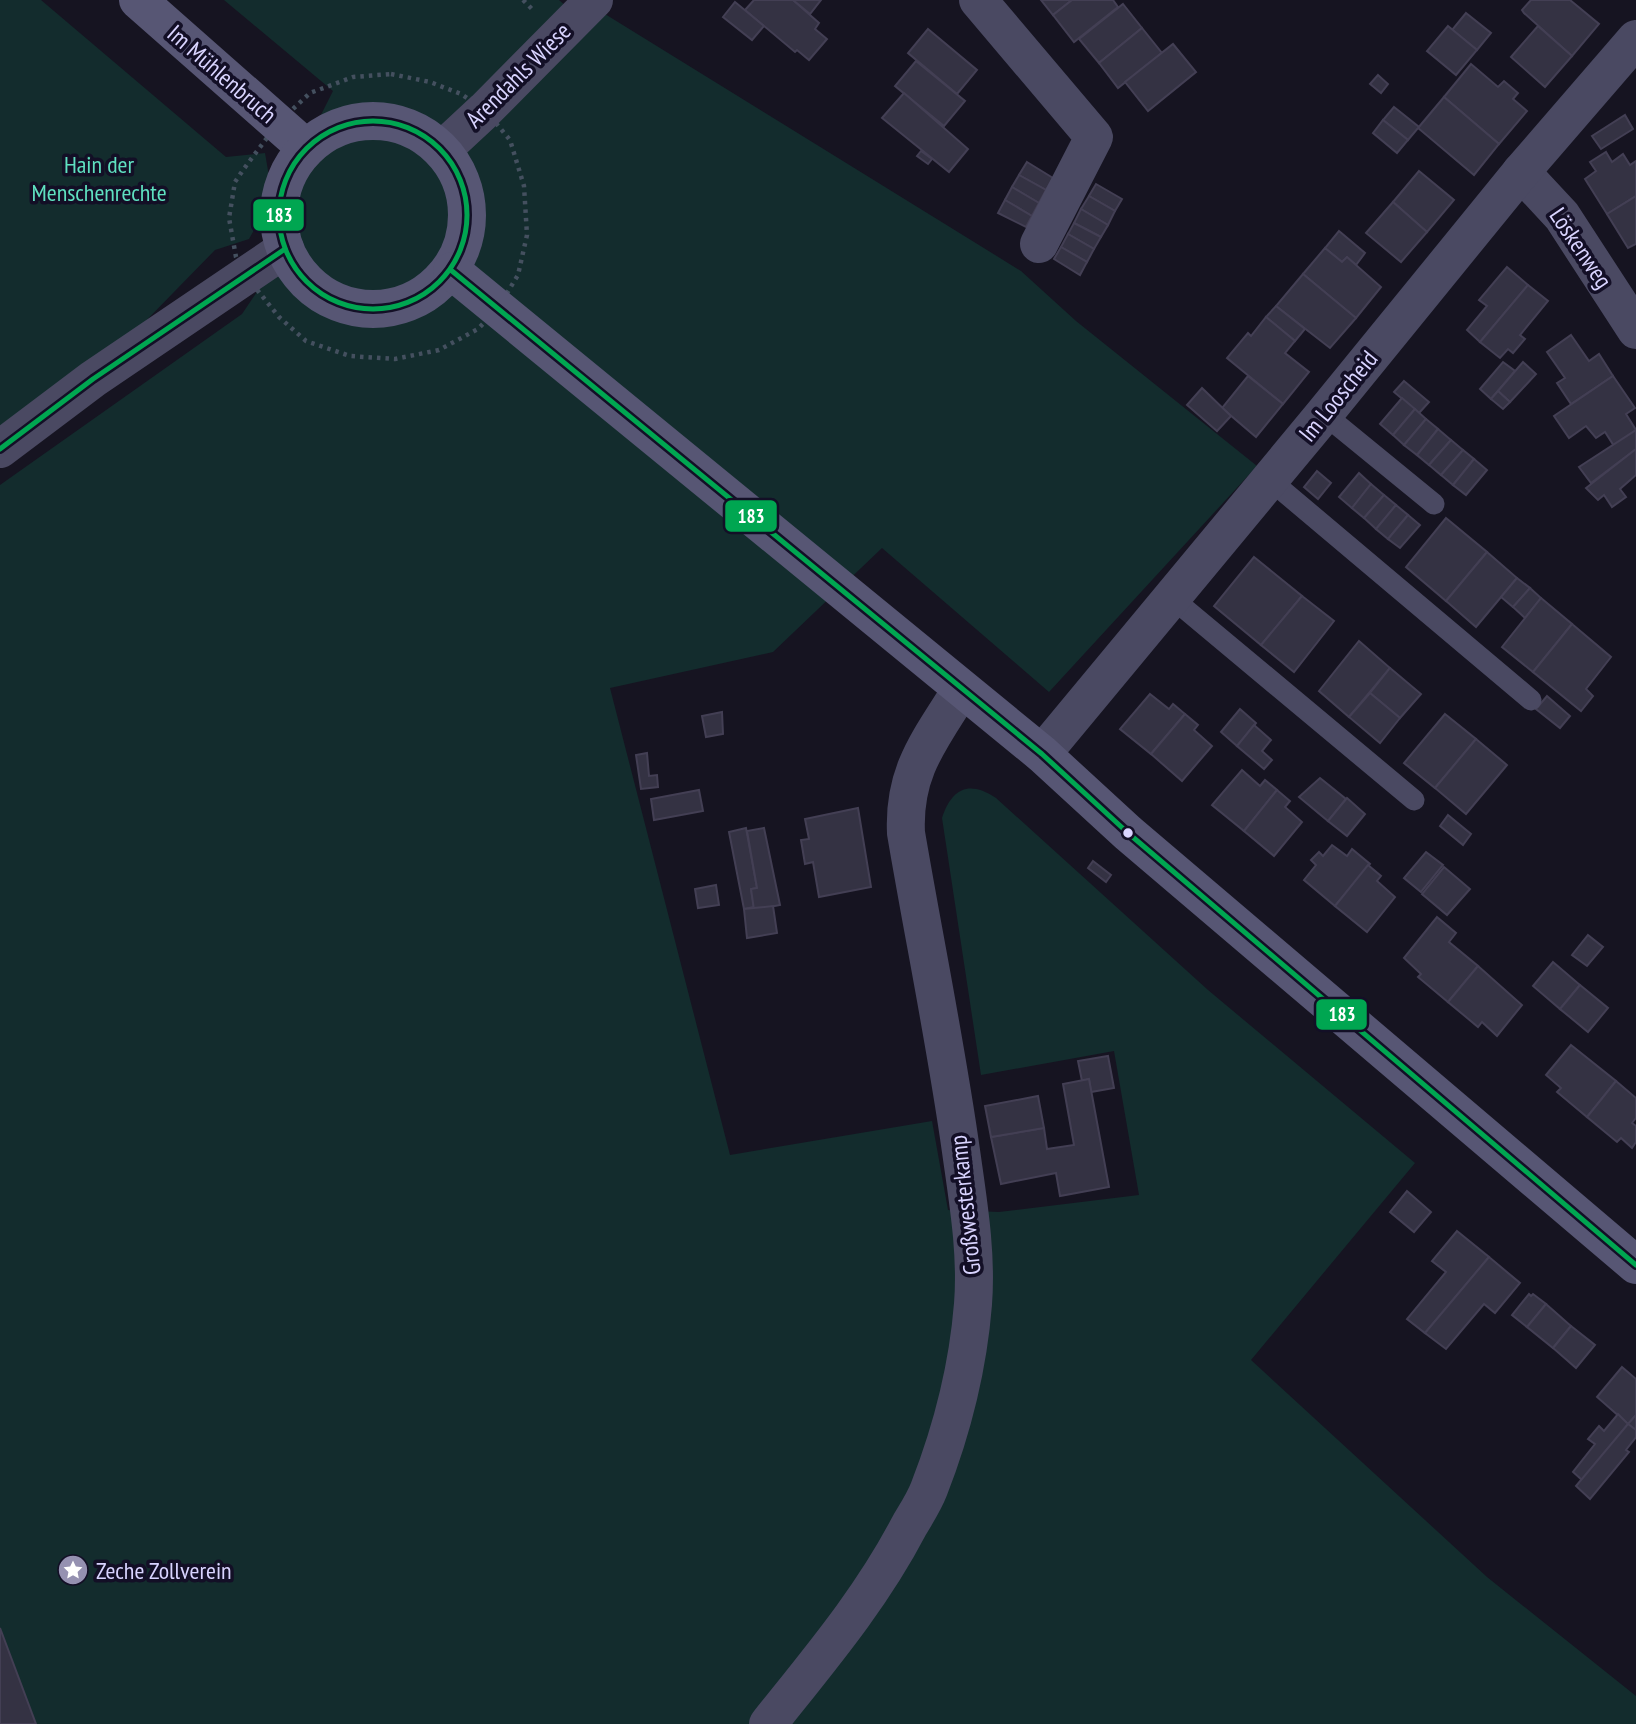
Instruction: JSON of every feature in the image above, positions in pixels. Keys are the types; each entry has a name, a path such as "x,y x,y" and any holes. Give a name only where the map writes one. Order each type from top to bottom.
{"main road":[{"name":"Im Mühlenbruch","path":"138,0 306,148"},
{"path":"366,121 391,122 406,126 425,135 442,150 461,179 468,210 466,231 452,271 437,285 411,301 393,307 355,308 333,300 307,283 285,249 278,214 281,193 293,165 306,148 334,129 366,121"},
{"path":"452,271 1042,754 1139,842 1636,1265"}],"street":[{"name":"Arendahls Wiese","path":"442,150 594,0"},
{"path":"978,0 1094,137 1039,244"},
{"name":"Im Looscheid","path":"1042,754 1325,414 1521,172 1636,39"},
{"name":"Löskenweg","path":"1521,172 1562,216 1636,330"},
{"path":"0,449 93,379 285,249"},
{"name":"Großwesterkamp","path":"768,1724 838,1636 887,1568 928,1491 951,1423 965,1362 973,1303 974,1252 954,1098 906,833 905,812 916,764 961,690"}],"lane":[{"path":"1325,414 1434,504"},
{"path":"1270,480 1531,700"},
{"path":"1171,598 1415,800"}],"path":[{"path":"391,74 430,82 461,94 485,110 510,139 524,186 527,235 519,275 498,308 478,329 439,349 396,359 350,356 306,341 279,317 246,276 236,257 229,218 235,182 278,123 310,93 353,77 391,74"}],"green space":[{"name":"Hain der Menschenrechte","path":"0,0 41,0 226,157 265,153 271,188 264,212 249,239 215,250 92,376 0,439"},
{"path":"224,0 559,0 576,15 592,6 1021,271 1076,321 1257,466 1049,692 882,548 773,652 610,688 730,1155 932,1121 948,1210 999,1212 1139,1195 1114,1051 981,1075 942,818 951,800 963,790 978,789 996,798 1208,990 1415,1163 1251,1360 1487,1577 1636,1696 1636,1724 0,1724 0,485 242,314 285,250 280,215 285,186 333,91"}],"building":[{"path":"754,0 793,0 819,23 815,29 827,39 809,60 797,50 795,52 745,10"},
{"path":"793,0 821,0 810,14"},
{"path":"1041,0 1072,0 1053,15"},
{"path":"1072,0 1113,0 1118,7 1074,42 1053,15"},
{"path":"1531,0 1570,0 1599,24 1572,56 1524,13 1522,10"},
{"path":"735,2 764,26 752,40 723,17"},
{"path":"1123,4 1142,28 1099,63 1079,39"},
{"path":"1466,13 1491,33 1477,50 1452,30"},
{"path":"1448,26 1477,50 1456,75 1427,51"},
{"path":"1538,26 1572,56 1545,87 1511,57"},
{"path":"1142,28 1162,53 1118,88 1099,63"},
{"path":"928,29 977,70 957,94 908,53"},
{"path":"1173,44 1196,72 1148,111 1125,82"},
{"path":"916,61 965,101 944,126 895,86"},
{"path":"1471,64 1498,87 1504,81 1518,93 1513,99 1527,111 1499,144 1444,97"},
{"path":"1378,75 1388,84 1381,93 1370,84"},
{"path":"904,93 968,149 949,172 882,118"},
{"path":"1444,97 1499,144 1474,175 1418,128"},
{"path":"1394,107 1419,127 1408,140 1383,120"},
{"path":"1625,115 1633,129 1601,149 1592,136"},
{"path":"1383,120 1408,140 1397,153 1373,133"},
{"path":"921,151 932,159 928,164 917,156"},
{"path":"1606,152 1612,162 1623,154 1630,165 1636,161 1636,196 1607,214 1585,179 1596,171 1590,162"},
{"path":"1027,162 1053,178 1046,190 1019,175"},
{"path":"1419,171 1454,200 1427,232 1393,202"},
{"path":"1019,175 1046,190 1039,203 1012,187"},
{"path":"1096,184 1122,199 1115,211 1089,196"},
{"path":"1012,187 1039,203 1032,216 1005,200"},
{"path":"1089,196 1115,211 1108,225 1081,209"},
{"path":"1636,196 1636,244 1628,248 1607,214"},
{"path":"1005,200 1032,216 1026,227 998,213"},
{"path":"1393,202 1427,232 1401,262 1366,233"},
{"path":"1081,209 1108,225 1101,237 1074,223"},
{"path":"1074,223 1101,237 1094,249 1068,234"},
{"path":"1339,231 1365,253 1356,265 1347,257 1342,262 1325,248"},
{"path":"1068,234 1094,249 1087,262 1061,247"},
{"path":"1061,247 1087,262 1080,275 1054,259"},
{"path":"1325,248 1342,262 1347,257 1381,287 1356,318 1303,274"},
{"path":"1507,267 1528,285 1480,342 1467,330 1487,306 1479,300"},
{"path":"1303,274 1356,318 1330,348 1276,306"},
{"path":"1528,285 1548,301 1520,335 1525,339 1513,353 1508,349 1500,358 1480,342"},
{"path":"1276,306 1305,329 1295,341 1266,317"},
{"path":"1266,317 1295,341 1285,353 1309,372 1283,404 1227,358 1248,333 1251,336"},
{"path":"1571,335 1589,361 1599,354 1613,376 1571,404 1557,383 1565,378 1547,352"},
{"path":"1503,362 1515,371 1491,399 1480,389"},
{"path":"1523,362 1536,374 1510,402 1498,391"},
{"path":"1248,376 1283,404 1256,437 1222,408"},
{"path":"1613,376 1635,408 1626,414 1636,430 1614,446 1605,432 1596,438 1586,426 1569,438 1554,416"},
{"path":"1404,381 1429,402 1419,413 1394,392"},
{"path":"1202,388 1231,416 1217,431 1187,405"},
{"path":"1498,391 1510,402 1503,409 1491,399"},
{"path":"1402,398 1415,409 1393,435 1380,424"},
{"path":"1415,409 1426,419 1404,445 1393,435"},
{"path":"1426,419 1438,429 1417,455 1404,445"},
{"path":"1438,429 1451,440 1429,465 1417,455"},
{"path":"1636,430 1636,449 1591,483 1579,467"},
{"path":"1451,440 1463,450 1441,475 1429,465"},
{"path":"1636,449 1636,475 1620,489 1626,497 1612,507 1604,495 1598,500 1586,488"},
{"path":"1463,450 1474,459 1453,485 1441,475"},
{"path":"1474,459 1487,470 1466,495 1453,485"},
{"path":"1317,471 1331,483 1318,499 1304,487"},
{"path":"1359,473 1371,484 1352,508 1339,497"},
{"path":"1371,484 1384,495 1364,518 1352,508"},
{"path":"1384,495 1396,505 1376,529 1364,518"},
{"path":"1396,505 1408,515 1388,539 1376,529"},
{"path":"1408,515 1420,525 1400,548 1388,539"},
{"path":"1446,518 1487,552 1446,601 1406,567"},
{"path":"1487,552 1517,578 1476,627 1446,601"},
{"path":"1254,557 1302,596 1261,645 1214,606"},
{"path":"1517,578 1530,588 1513,607 1501,597"},
{"path":"1530,588 1541,598 1525,618 1513,607"},
{"path":"1302,596 1334,621 1294,672 1261,645"},
{"path":"1541,598 1572,624 1533,672 1502,647"},
{"path":"1572,624 1611,657 1586,689 1593,696 1581,711 1533,672"},
{"path":"1359,641 1390,668 1349,717 1319,691"},
{"path":"1390,668 1421,694 1400,718 1370,693"},
{"path":"1370,693 1400,718 1380,743 1349,717"},
{"path":"1150,694 1169,709 1173,704 1185,714 1151,754 1120,729"},
{"path":"1547,696 1570,716 1560,728 1536,709"},
{"path":"1240,709 1256,723 1237,746 1221,732"},
{"path":"722,712 723,734 706,737 702,716"},
{"path":"1185,714 1198,725 1194,730 1212,746 1182,781 1151,754"},
{"path":"1445,714 1476,739 1435,788 1404,763"},
{"path":"1254,725 1271,740 1262,751 1272,760 1264,769 1237,746"},
{"path":"1476,739 1507,765 1466,814 1435,788"},
{"path":"647,753 649,776 657,775 658,787 641,789 636,755"},
{"path":"1242,770 1260,786 1265,780 1277,790 1244,831 1212,805"},
{"path":"1320,778 1346,799 1328,821 1299,797"},
{"path":"699,790 703,811 654,820 651,799"},
{"path":"1277,790 1290,801 1285,807 1302,822 1274,856 1244,831"},
{"path":"1347,798 1365,814 1347,836 1328,821"},
{"path":"858,808 871,887 819,897 813,862 805,864 801,840 809,839 805,819"},
{"path":"1448,815 1471,834 1463,845 1440,826"},
{"path":"746,828 757,888 751,889 754,907 744,909 729,832"},
{"path":"764,828 780,905 754,910 751,889 757,888 747,831"},
{"path":"1332,845 1347,856 1352,849 1370,864 1335,906 1304,880 1316,865 1311,860 1319,852 1323,856"},
{"path":"1426,852 1443,865 1421,892 1404,878"},
{"path":"1093,861 1111,875 1106,882 1088,868"},
{"path":"1368,865 1381,876 1377,881 1395,897 1367,932 1335,906"},
{"path":"1444,867 1470,889 1447,915 1422,894"},
{"path":"716,885 719,905 698,908 695,889"},
{"path":"773,906 777,933 747,938 744,909"},
{"path":"1437,917 1456,933 1449,942 1478,966 1448,1002 1418,977 1421,974 1404,958"},
{"path":"1588,935 1603,947 1587,966 1572,955"},
{"path":"1553,962 1580,985 1560,1009 1533,986"},
{"path":"1478,966 1522,1005 1497,1036 1482,1022 1478,1027 1448,1002"},
{"path":"1580,985 1608,1008 1588,1032 1560,1009"},
{"path":"1571,1045 1616,1081 1587,1117 1557,1092 1561,1088 1546,1075"},
{"path":"1108,1056 1114,1088 1091,1092 1089,1079 1082,1081 1078,1061"},
{"path":"1089,1079 1109,1187 1060,1196 1056,1173 1001,1184 991,1137 1044,1128 1047,1149 1074,1145 1063,1084"},
{"path":"1616,1081 1636,1098 1636,1118 1632,1123 1636,1126 1636,1142 1632,1148 1621,1138 1617,1142 1587,1117"},
{"path":"1038,1096 1044,1128 991,1137 985,1106"},
{"path":"1407,1191 1431,1212 1414,1232 1390,1212"},
{"path":"1457,1231 1489,1257 1425,1333 1407,1319 1446,1272 1432,1261"},
{"path":"1489,1257 1520,1283 1495,1313 1484,1304 1446,1349 1425,1333"},
{"path":"1529,1294 1546,1304 1527,1327 1512,1315"},
{"path":"1546,1304 1571,1326 1553,1348 1527,1327"},
{"path":"1571,1326 1595,1345 1576,1368 1553,1348"},
{"path":"1622,1367 1636,1379 1636,1415 1628,1424 1597,1397"},
{"path":"1618,1414 1628,1424 1582,1480 1573,1472 1595,1444 1588,1439 1599,1426 1604,1431"},
{"path":"1636,1415 1636,1430 1628,1424"},
{"path":"1628,1424 1636,1430 1636,1437 1626,1450 1629,1452 1590,1499 1576,1486"},
{"path":"0,1628 36,1724 0,1724"}],"transit line":[{"name":"183","path":"373,121 409,128 440,148 460,179 467,215 460,251 440,282 409,302 373,309 337,302 306,282 286,251 279,215 286,179 306,148 337,128 373,121"},
{"name":"183","path":"0,449 93,379 285,249"},
{"name":"183","path":"452,271 1042,754 1128,833 1636,1265"}],"place":[{"name":"Zeche Zollverein","path":"73,1570"}]}
